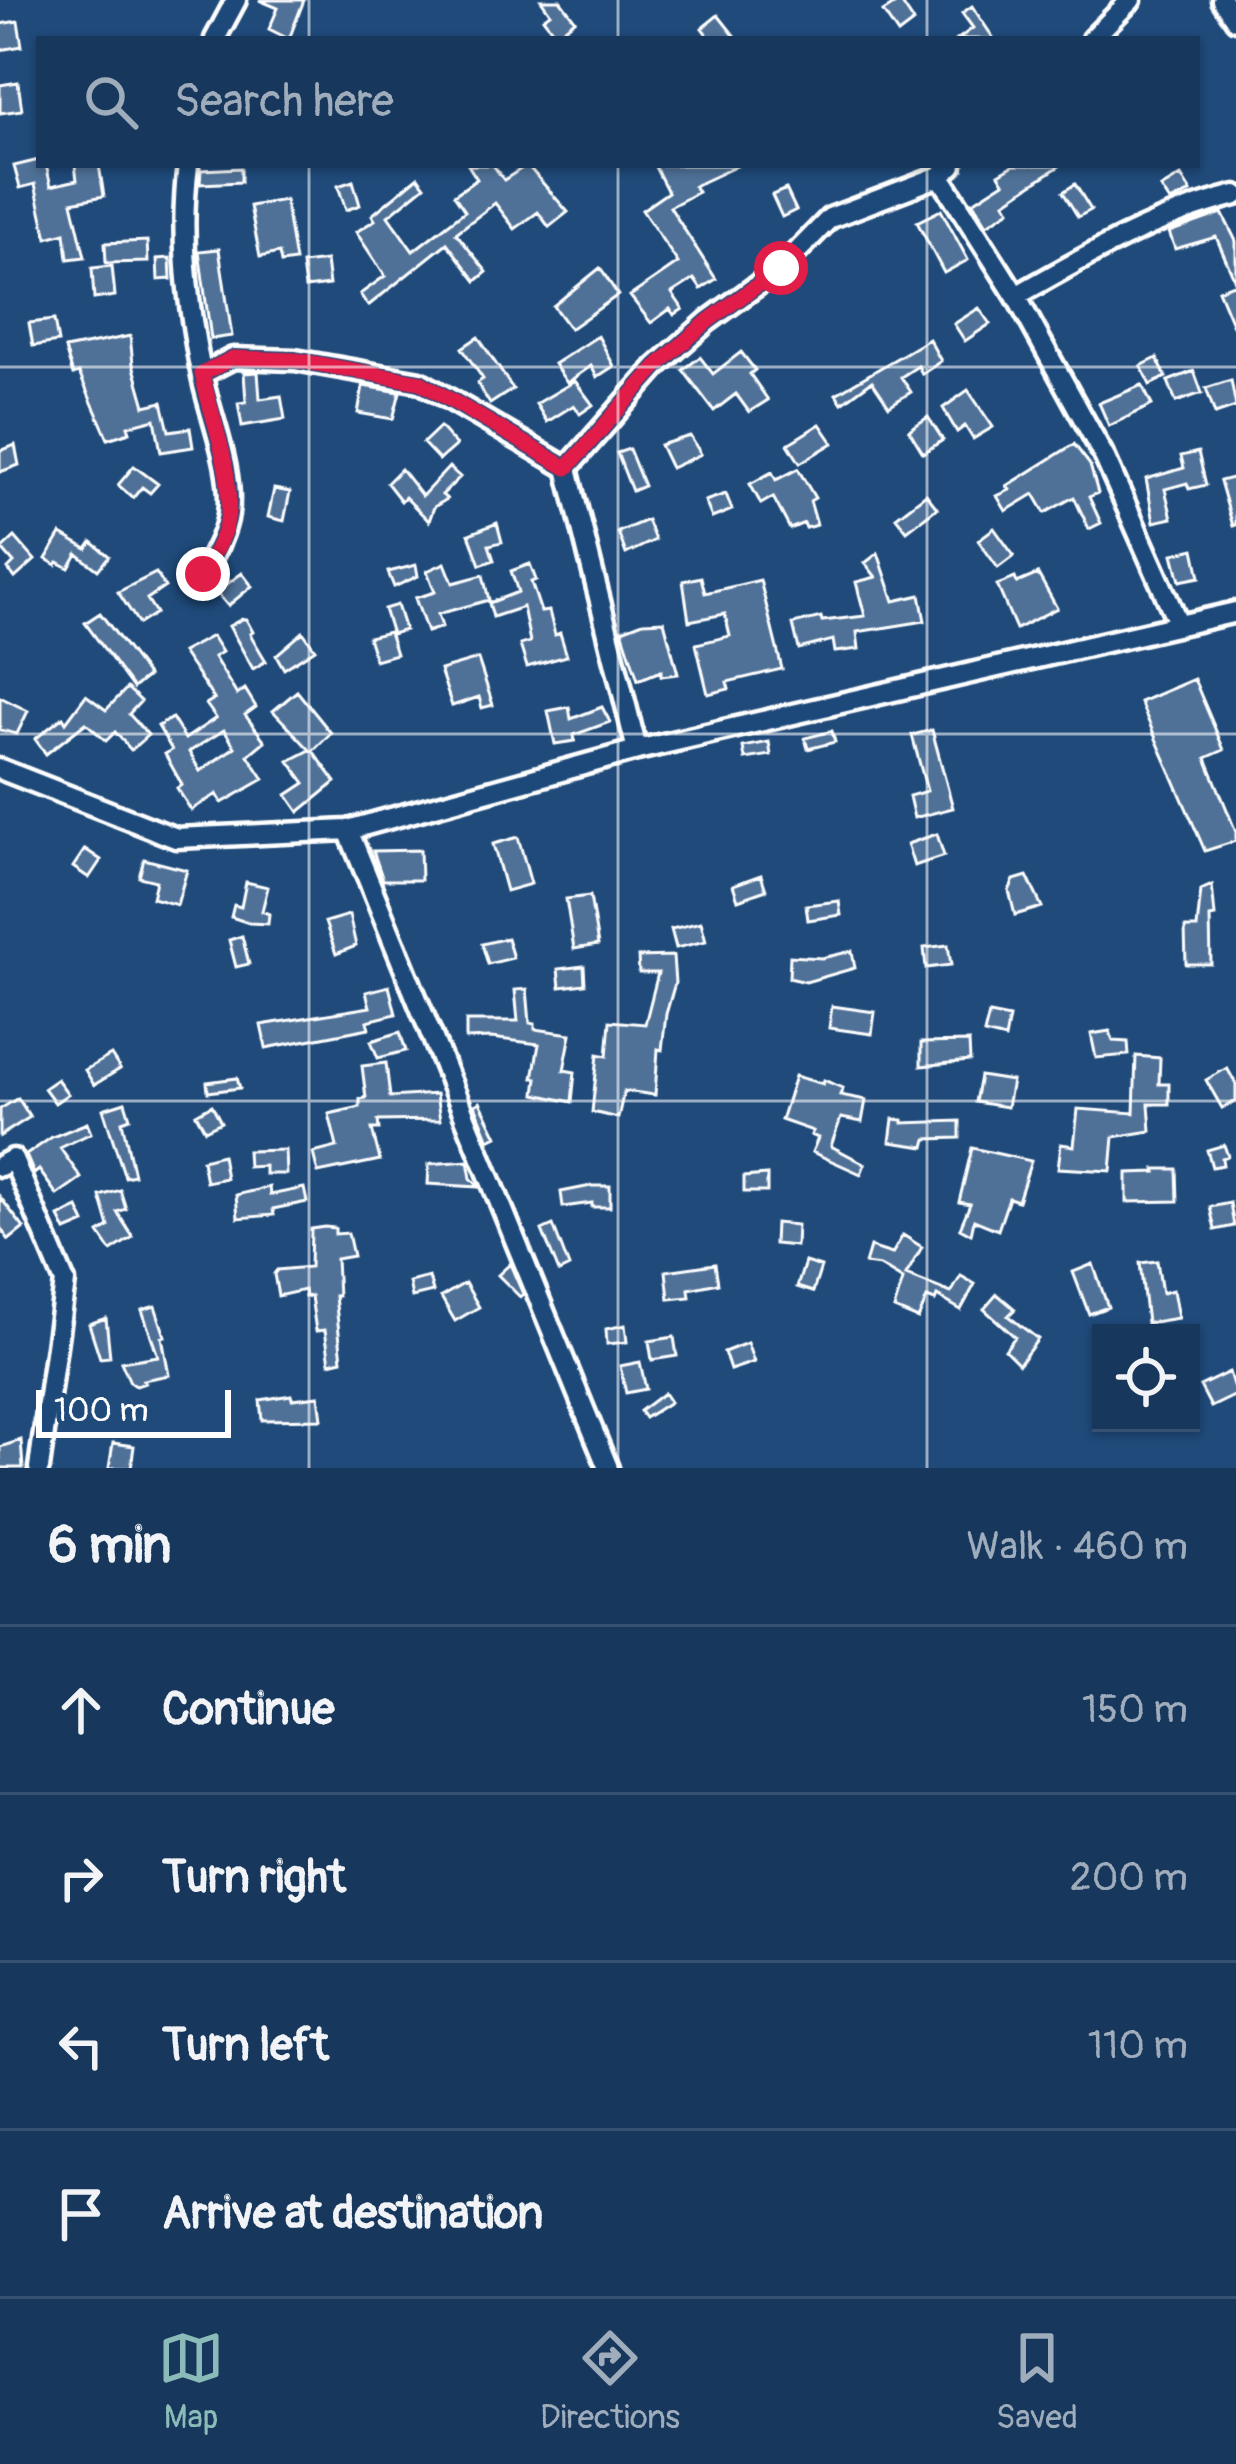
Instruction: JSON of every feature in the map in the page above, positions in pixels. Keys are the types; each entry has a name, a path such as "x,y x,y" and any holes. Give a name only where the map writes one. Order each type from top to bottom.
{"street":[{"path":"217,36 236,0"},
{"path":"1095,36 1131,0"},
{"path":"1222,0 1236,20"},
{"path":"188,168 185,275 229,511 203,574"},
{"path":"567,468 657,366 708,321 781,268 830,218 946,170 1105,458 1179,625"},
{"path":"1016,296 1107,244 1207,202 1236,195"},
{"path":"202,374 233,358 254,358 295,360 420,382 567,468 637,750"},
{"path":"0,769 176,838 348,830 637,750 1236,612"},
{"path":"348,830 608,1468"},
{"path":"0,1166 14,1159 65,1282 39,1468"}],"building":[{"path":"259,0 304,0 290,36 269,29 278,8"},
{"path":"541,0 560,0 575,20 556,35 543,18 550,13"},
{"path":"900,1 914,22 898,34 883,12"},
{"path":"972,6 992,36 962,36 973,28 962,13"},
{"path":"718,15 735,36 708,36 702,28"},
{"path":"18,21 22,46 0,50 0,24"},
{"path":"18,82 22,110 0,113 0,85"},
{"path":"36,161 36,168 47,168 51,186 77,180 75,168 99,168 104,196 72,202 85,257 68,259 65,233 47,238 35,184 20,188 14,166"},
{"path":"241,168 241,182 200,184 201,170"},
{"path":"470,168 495,168 504,180 530,168 568,212 549,227 538,212 515,229 495,203 456,233 487,272 476,281 447,243 368,306 360,294 385,276 356,232 375,220 372,215 418,177 425,186 388,216 413,251 465,211 454,195 477,179"},
{"path":"656,168 733,168 694,186 698,192 670,207 716,279 701,289 694,279 672,293 683,309 674,315 670,309 651,323 630,296 678,263 642,210 668,192"},
{"path":"1009,168 1056,168 1005,202 1010,210 987,225 973,202 1004,182 999,174"},
{"path":"1181,176 1191,192 1170,202 1161,188"},
{"path":"353,181 360,205 346,210 338,186"},
{"path":"1075,184 1091,210 1078,217 1063,192"},
{"path":"786,189 796,210 782,217 772,195"},
{"path":"285,200 295,261 281,263 279,253 260,257 250,206"},
{"path":"941,210 968,260 944,273 917,222"},
{"path":"1222,213 1236,241 1236,283 1216,237 1175,249 1169,232"},
{"path":"147,241 148,262 106,263 105,243"},
{"path":"219,249 232,336 211,339 199,251"},
{"path":"170,258 171,279 158,280 157,259"},
{"path":"326,261 329,285 305,288 302,264"},
{"path":"112,266 115,296 94,299 92,268"},
{"path":"600,268 618,295 570,329 553,306"},
{"path":"1236,283 1236,333 1218,290"},
{"path":"979,308 990,324 965,341 954,324"},
{"path":"54,320 58,342 33,346 29,323"},
{"path":"130,336 145,406 162,402 169,431 190,428 193,447 161,452 155,419 128,426 130,432 108,439 79,373 73,375 65,349"},
{"path":"598,336 614,366 597,377 591,366 567,383 554,364"},
{"path":"478,337 513,389 490,404 477,383 483,379 462,348"},
{"path":"929,339 941,361 922,374 918,366 901,377 911,392 889,406 872,381 842,403 836,394"},
{"path":"741,352 768,400 749,412 736,394 714,411 683,370 700,357 713,374"},
{"path":"1157,358 1166,377 1150,385 1141,366"},
{"path":"1194,371 1202,393 1176,402 1168,381"},
{"path":"258,372 260,399 281,396 285,419 242,426 238,403 246,402 244,373"},
{"path":"1231,380 1236,407 1215,414 1206,388"},
{"path":"575,381 593,405 580,414 574,405 547,422 536,404"},
{"path":"1142,385 1152,405 1109,426 1099,403"},
{"path":"363,386 400,392 393,419 358,413"},
{"path":"968,390 993,427 973,439 965,426 957,432 943,408"},
{"path":"928,417 943,440 923,453 909,430"},
{"path":"820,424 833,443 800,463 788,444"},
{"path":"440,427 456,445 439,460 423,443"},
{"path":"690,436 701,454 671,468 660,445"},
{"path":"1074,444 1090,465 1098,493 1089,497 1101,523 1089,529 1074,497 1045,513 1034,494 1006,511 997,496 1010,490 1007,486"},
{"path":"15,445 19,465 0,472 0,451"},
{"path":"629,449 644,486 632,491 617,453"},
{"path":"1198,452 1206,485 1189,489 1187,483 1165,489 1172,518 1154,522 1146,479 1184,468 1181,456"},
{"path":"134,466 158,484 150,493 142,487 133,498 118,485"},
{"path":"449,467 460,477 442,495 447,499 434,507 429,521 405,497 401,501 387,483 401,469 422,496"},
{"path":"798,469 815,498 810,501 817,525 806,528 804,523 790,529 773,497 761,504 750,484 772,472 776,480"},
{"path":"1236,477 1236,525 1233,526 1220,481"},
{"path":"274,489 290,492 284,521 268,517"},
{"path":"726,494 732,510 712,518 705,501"},
{"path":"926,494 937,508 907,531 896,517"},
{"path":"647,520 655,540 626,554 618,532"},
{"path":"497,523 502,542 489,545 494,560 480,565 469,534"},
{"path":"994,528 1014,556 998,568 978,540"},
{"path":"61,534 87,549 92,542 109,556 98,570 77,554 69,568 56,565 46,559"},
{"path":"15,537 35,560 15,578 8,569 14,563 2,549"},
{"path":"1194,549 1200,577 1180,581 1173,554"},
{"path":"878,553 894,601 920,595 925,621 857,632 859,649 835,652 833,640 799,649 793,624 821,617 822,621 865,616 856,582 876,577 865,563"},
{"path":"445,563 453,583 483,575 489,600 438,614 442,627 427,632 415,598 435,592 427,571"},
{"path":"530,564 541,612 549,611 567,656 527,667 520,645 530,642 523,607 493,617 489,603 518,592 511,571"},
{"path":"416,565 418,576 394,587 388,572"},
{"path":"156,573 165,587 147,599 156,613 139,624 118,592"},
{"path":"242,573 252,586 228,606 216,592"},
{"path":"1038,574 1057,608 1016,629 997,585"},
{"path":"701,577 705,593 760,580 782,669 727,682 729,689 708,694 696,644 730,636 725,614 689,621 683,581"},
{"path":"397,605 405,630 392,634 384,609"},
{"path":"100,613 148,676 133,688 85,623"},
{"path":"242,619 266,661 253,669 229,626"},
{"path":"664,621 678,674 661,676 661,671 638,680 622,630"},
{"path":"303,632 315,649 284,669 276,655"},
{"path":"389,632 396,654 375,660 368,637"},
{"path":"212,636 222,652 214,657 237,695 245,689 256,707 245,715 265,741 248,755 264,779 222,803 217,794 191,810 177,788 182,785 165,754 172,750 158,726 172,718 185,739 216,718 206,704 214,699 182,652","holes":["224,730 235,747 200,771 189,752"]},
{"path":"478,659 493,705 482,708 479,697 452,706 440,670"},
{"path":"1194,679 1224,750 1206,758 1236,832 1236,841 1205,851 1140,702"},
{"path":"127,688 141,701 129,714 148,735 131,750 115,732 106,741 86,723 46,754 35,739 63,717 66,722 86,695 106,710"},
{"path":"297,691 331,733 313,751 336,782 299,812 287,795 305,783 289,761 310,750 273,711"},
{"path":"0,697 28,711 17,734 0,730"},
{"path":"569,707 571,719 602,707 610,722 574,735 575,741 555,744 548,711"},
{"path":"932,730 953,808 914,818 909,796 927,791 912,735"},
{"path":"832,731 835,742 808,749 805,738"},
{"path":"769,742 771,755 745,759 743,747"},
{"path":"937,834 944,856 914,866 907,844"},
{"path":"518,837 531,884 506,891 493,844"},
{"path":"85,849 101,860 89,878 73,867"},
{"path":"420,850 421,880 383,880 373,851"},
{"path":"144,859 187,870 177,905 152,898 156,881 139,877"},
{"path":"761,875 766,890 738,900 733,885"},
{"path":"1027,876 1042,907 1015,915 1009,891 1014,880"},
{"path":"246,882 268,887 262,911 269,914 268,924 231,917 234,905 241,907"},
{"path":"1212,885 1211,964 1186,964 1185,928 1197,928 1201,890"},
{"path":"590,896 598,945 574,949 566,899"},
{"path":"839,901 841,915 808,920 806,905"},
{"path":"349,915 356,946 336,954 325,922"},
{"path":"701,922 706,941 676,948 671,929"},
{"path":"242,936 249,964 236,967 229,940"},
{"path":"507,938 513,958 488,964 482,944"},
{"path":"948,945 951,965 926,968 924,948"},
{"path":"852,951 855,968 806,982 789,978 790,956 822,958"},
{"path":"673,956 675,983 662,1050 658,1049 655,1095 624,1091 618,1118 592,1112 598,1054 607,1056 610,1021 645,1024 658,973 639,973 638,957"},
{"path":"584,966 585,984 560,987 558,969"},
{"path":"389,986 396,1014 367,1021 369,1028 266,1048 261,1025 370,1007 366,992"},
{"path":"527,989 530,1023 535,1029 571,1034 564,1070 575,1072 572,1102 535,1094 539,1044 466,1039 466,1021 518,1021 515,990"},
{"path":"832,1006 875,1012 872,1034 829,1028"},
{"path":"989,1014 1009,1018 1005,1039 984,1034"},
{"path":"1110,1031 1113,1041 1128,1042 1129,1055 1096,1058 1091,1034"},
{"path":"400,1032 406,1051 378,1058 371,1041"},
{"path":"969,1042 970,1061 921,1066 921,1043"},
{"path":"111,1055 120,1069 94,1085 85,1070"},
{"path":"1136,1056 1160,1058 1159,1084 1169,1084 1169,1104 1149,1104 1151,1131 1114,1137 1111,1171 1058,1168 1061,1144 1074,1146 1078,1109 1134,1113"},
{"path":"386,1063 390,1097 436,1094 440,1120 378,1121 379,1129 372,1129 380,1160 318,1173 313,1153 337,1147 329,1114 360,1107 360,1099 366,1098 362,1066"},
{"path":"1227,1068 1236,1084 1236,1101 1222,1108 1206,1080"},
{"path":"795,1076 823,1084 824,1080 843,1088 840,1095 866,1100 862,1122 841,1118 831,1146 865,1164 861,1174 812,1152 818,1138 811,1135 813,1131 781,1120"},
{"path":"980,1076 1012,1081 1007,1107 975,1102"},
{"path":"237,1078 240,1088 208,1092 207,1082"},
{"path":"57,1079 68,1094 55,1103 44,1088"},
{"path":"18,1098 30,1117 0,1136 0,1109"},
{"path":"125,1102 130,1118 122,1121 134,1175 125,1177 103,1109"},
{"path":"480,1102 497,1136 489,1140 475,1105"},
{"path":"212,1105 221,1122 205,1130 196,1114"},
{"path":"893,1119 903,1123 960,1121 960,1138 927,1139 925,1147 890,1142"},
{"path":"87,1123 91,1133 60,1148 81,1178 57,1195 39,1170 34,1174 26,1155 52,1137"},
{"path":"1224,1145 1228,1156 1222,1158 1223,1165 1212,1167 1207,1150"},
{"path":"972,1148 1031,1161 1018,1201 1009,1198 998,1230 974,1220 971,1234 960,1228 970,1204 959,1202"},
{"path":"285,1150 286,1174 265,1174 265,1166 248,1167 247,1151"},
{"path":"222,1155 226,1178 206,1182 202,1160"},
{"path":"468,1161 471,1178 479,1187 428,1184 429,1164"},
{"path":"1177,1169 1178,1201 1127,1202 1127,1173"},
{"path":"767,1175 767,1192 744,1192 744,1177"},
{"path":"610,1186 610,1207 592,1207 592,1203 563,1207 561,1192"},
{"path":"269,1187 270,1195 304,1188 307,1202 273,1209 274,1215 238,1218 236,1195"},
{"path":"120,1190 126,1209 117,1212 133,1237 111,1251 99,1233 109,1227 100,1196"},
{"path":"0,1197 24,1228 9,1240 0,1227"},
{"path":"1230,1203 1234,1226 1215,1230 1210,1207"},
{"path":"78,1208 85,1223 66,1231 59,1217"},
{"path":"775,1223 797,1225 796,1246 774,1244"},
{"path":"553,1225 569,1267 559,1272 542,1230"},
{"path":"335,1228 335,1234 348,1233 353,1256 336,1259 342,1360 330,1363 325,1330 316,1331 311,1296 305,1297 304,1290 278,1296 274,1274 310,1267 311,1229"},
{"path":"903,1235 922,1247 906,1275 951,1293 961,1276 975,1284 961,1310 937,1296 935,1301 927,1298 918,1319 894,1309 903,1280 880,1266 865,1264 870,1247 892,1254"},
{"path":"1157,1261 1162,1293 1173,1290 1178,1318 1147,1323 1140,1263"},
{"path":"805,1262 821,1267 813,1292 797,1287"},
{"path":"510,1264 523,1294 520,1297 498,1275"},
{"path":"715,1264 718,1283 689,1289 690,1297 669,1299 666,1271"},
{"path":"1093,1264 1108,1307 1089,1314 1073,1272"},
{"path":"429,1277 433,1292 412,1297 409,1282"},
{"path":"465,1283 479,1307 455,1321 441,1297"},
{"path":"997,1294 1015,1309 1008,1316 1038,1339 1019,1364 1005,1350 1015,1337 984,1309"},
{"path":"155,1306 165,1336 169,1375 136,1386 121,1362 158,1356 142,1310"},
{"path":"106,1318 110,1357 100,1358 89,1324"},
{"path":"625,1325 627,1342 607,1344 606,1329"},
{"path":"674,1337 677,1356 652,1360 649,1341"},
{"path":"747,1343 754,1362 730,1370 724,1352"},
{"path":"640,1362 646,1389 626,1393 620,1366"},
{"path":"1229,1372 1236,1395 1211,1407 1200,1386"},
{"path":"664,1393 670,1402 645,1418 640,1411"},
{"path":"291,1395 292,1399 319,1396 322,1419 262,1420 260,1400"},
{"path":"21,1440 23,1468 0,1468 0,1447"},
{"path":"113,1443 134,1446 131,1468 109,1468"}],"route":[{"path":"203,574 229,511 202,374 233,358 295,360 420,382 567,468 657,366 708,321 781,268"}]}
